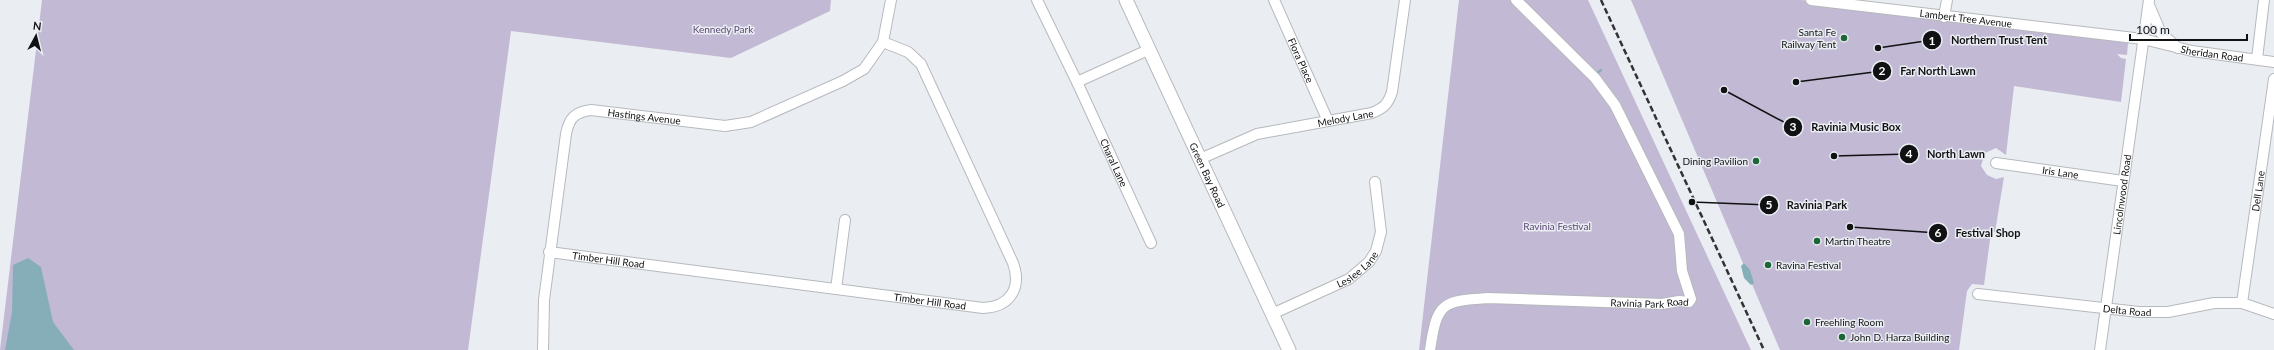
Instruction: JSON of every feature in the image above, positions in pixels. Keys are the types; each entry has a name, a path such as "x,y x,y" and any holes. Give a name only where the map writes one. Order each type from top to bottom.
{"main road":[{"name":"Green Bay Road","path":"1126,0 1289,350"}],"street":[{"name":"Hastings Avenue","path":"543,350 544,300 549,252 566,134 568,124 575,115 591,110 695,123 736,126 751,122 855,75 870,62 883,42 891,0"},
{"name":"Charal Lane","path":"1037,0 1077,82 1151,243"},
{"name":"Flora Place","path":"1274,0 1328,121"},
{"name":"Melody Lane","path":"1200,159 1257,134 1372,113 1387,105 1392,92 1405,0"},
{"name":"Ravinia Park Road","path":"1430,350 1434,321 1438,313 1446,304 1464,300 1488,298 1662,304 1679,301 1689,302 1692,299 1682,271 1679,234 1615,105 1595,78 1516,0"},
{"name":"Lambert Tree Avenue","path":"1811,0 1944,17 1986,19 2143,39"},
{"path":"1944,17 1947,0"},
{"path":"2257,59 2264,0"},
{"path":"2143,39 2148,2"},
{"path":"2148,2 2162,33 2179,49"},
{"name":"Sheridan Road","path":"2143,39 2179,49 2274,62"},
{"name":"Lincolnwood Road","path":"2100,350 2143,39"},
{"name":"Timber Hill Road","path":"549,252 983,308 993,308 1004,302 1013,292 1017,281 1013,263 921,64 908,52 883,42"},
{"path":"1077,82 1148,50"},
{"name":"Dell Lane","path":"2242,303 2274,79"},
{"name":"Iris Lane","path":"1996,163 2123,181"},
{"name":"Leslee Lane","path":"1272,314 1349,279 1369,262 1376,251 1381,232 1375,182"},
{"path":"836,289 845,220"},
{"name":"Delta Road","path":"1978,294 2139,312 2168,312 2214,303 2242,303 2274,314"}],"green space":[{"name":"Kennedy Park","path":"42,0 831,0 830,11 731,58 511,31 468,350 0,350"},
{"name":"Ravinia Festival","path":"1459,0 1588,0 1751,350 1419,350"},
{"path":"1631,0 1802,0 2128,43 2127,55 2117,54 2121,58 2126,59 2121,102 2014,86 2006,155 1996,148 1985,153 1981,166 1987,175 1996,179 2004,177 1995,232 1991,232 1984,285 1972,284 1967,291 1959,350 1780,350"}],"water":[{"path":"28,258 41,267 53,322 74,350 5,350 12,312 13,265"},
{"path":"1744,263 1750,270 1754,283 1751,285 1744,278 1741,266"}],"waterway":[{"path":"1596,74 1601,70"}],"railway":[{"path":"1601,0 1764,350"}],"place":[{"name":"Santa Fe Railway Tent","path":"1844,38"},
{"name":"Northern Trust Tent","path":"1878,48"},
{"name":"Far North Lawn","path":"1796,82"},
{"name":"Ravinia Music Box","path":"1724,90"},
{"name":"North Lawn","path":"1834,156"},
{"name":"Dining Pavilion","path":"1756,161"},
{"name":"Ravinia Park","path":"1692,202"},
{"name":"Festival Shop","path":"1850,227"},
{"name":"Martin Theatre","path":"1817,241"},
{"name":"Ravina Festival","path":"1768,265"},
{"name":"Freehling Room","path":"1807,322"},
{"name":"John D. Harza Building","path":"1842,337"}]}
